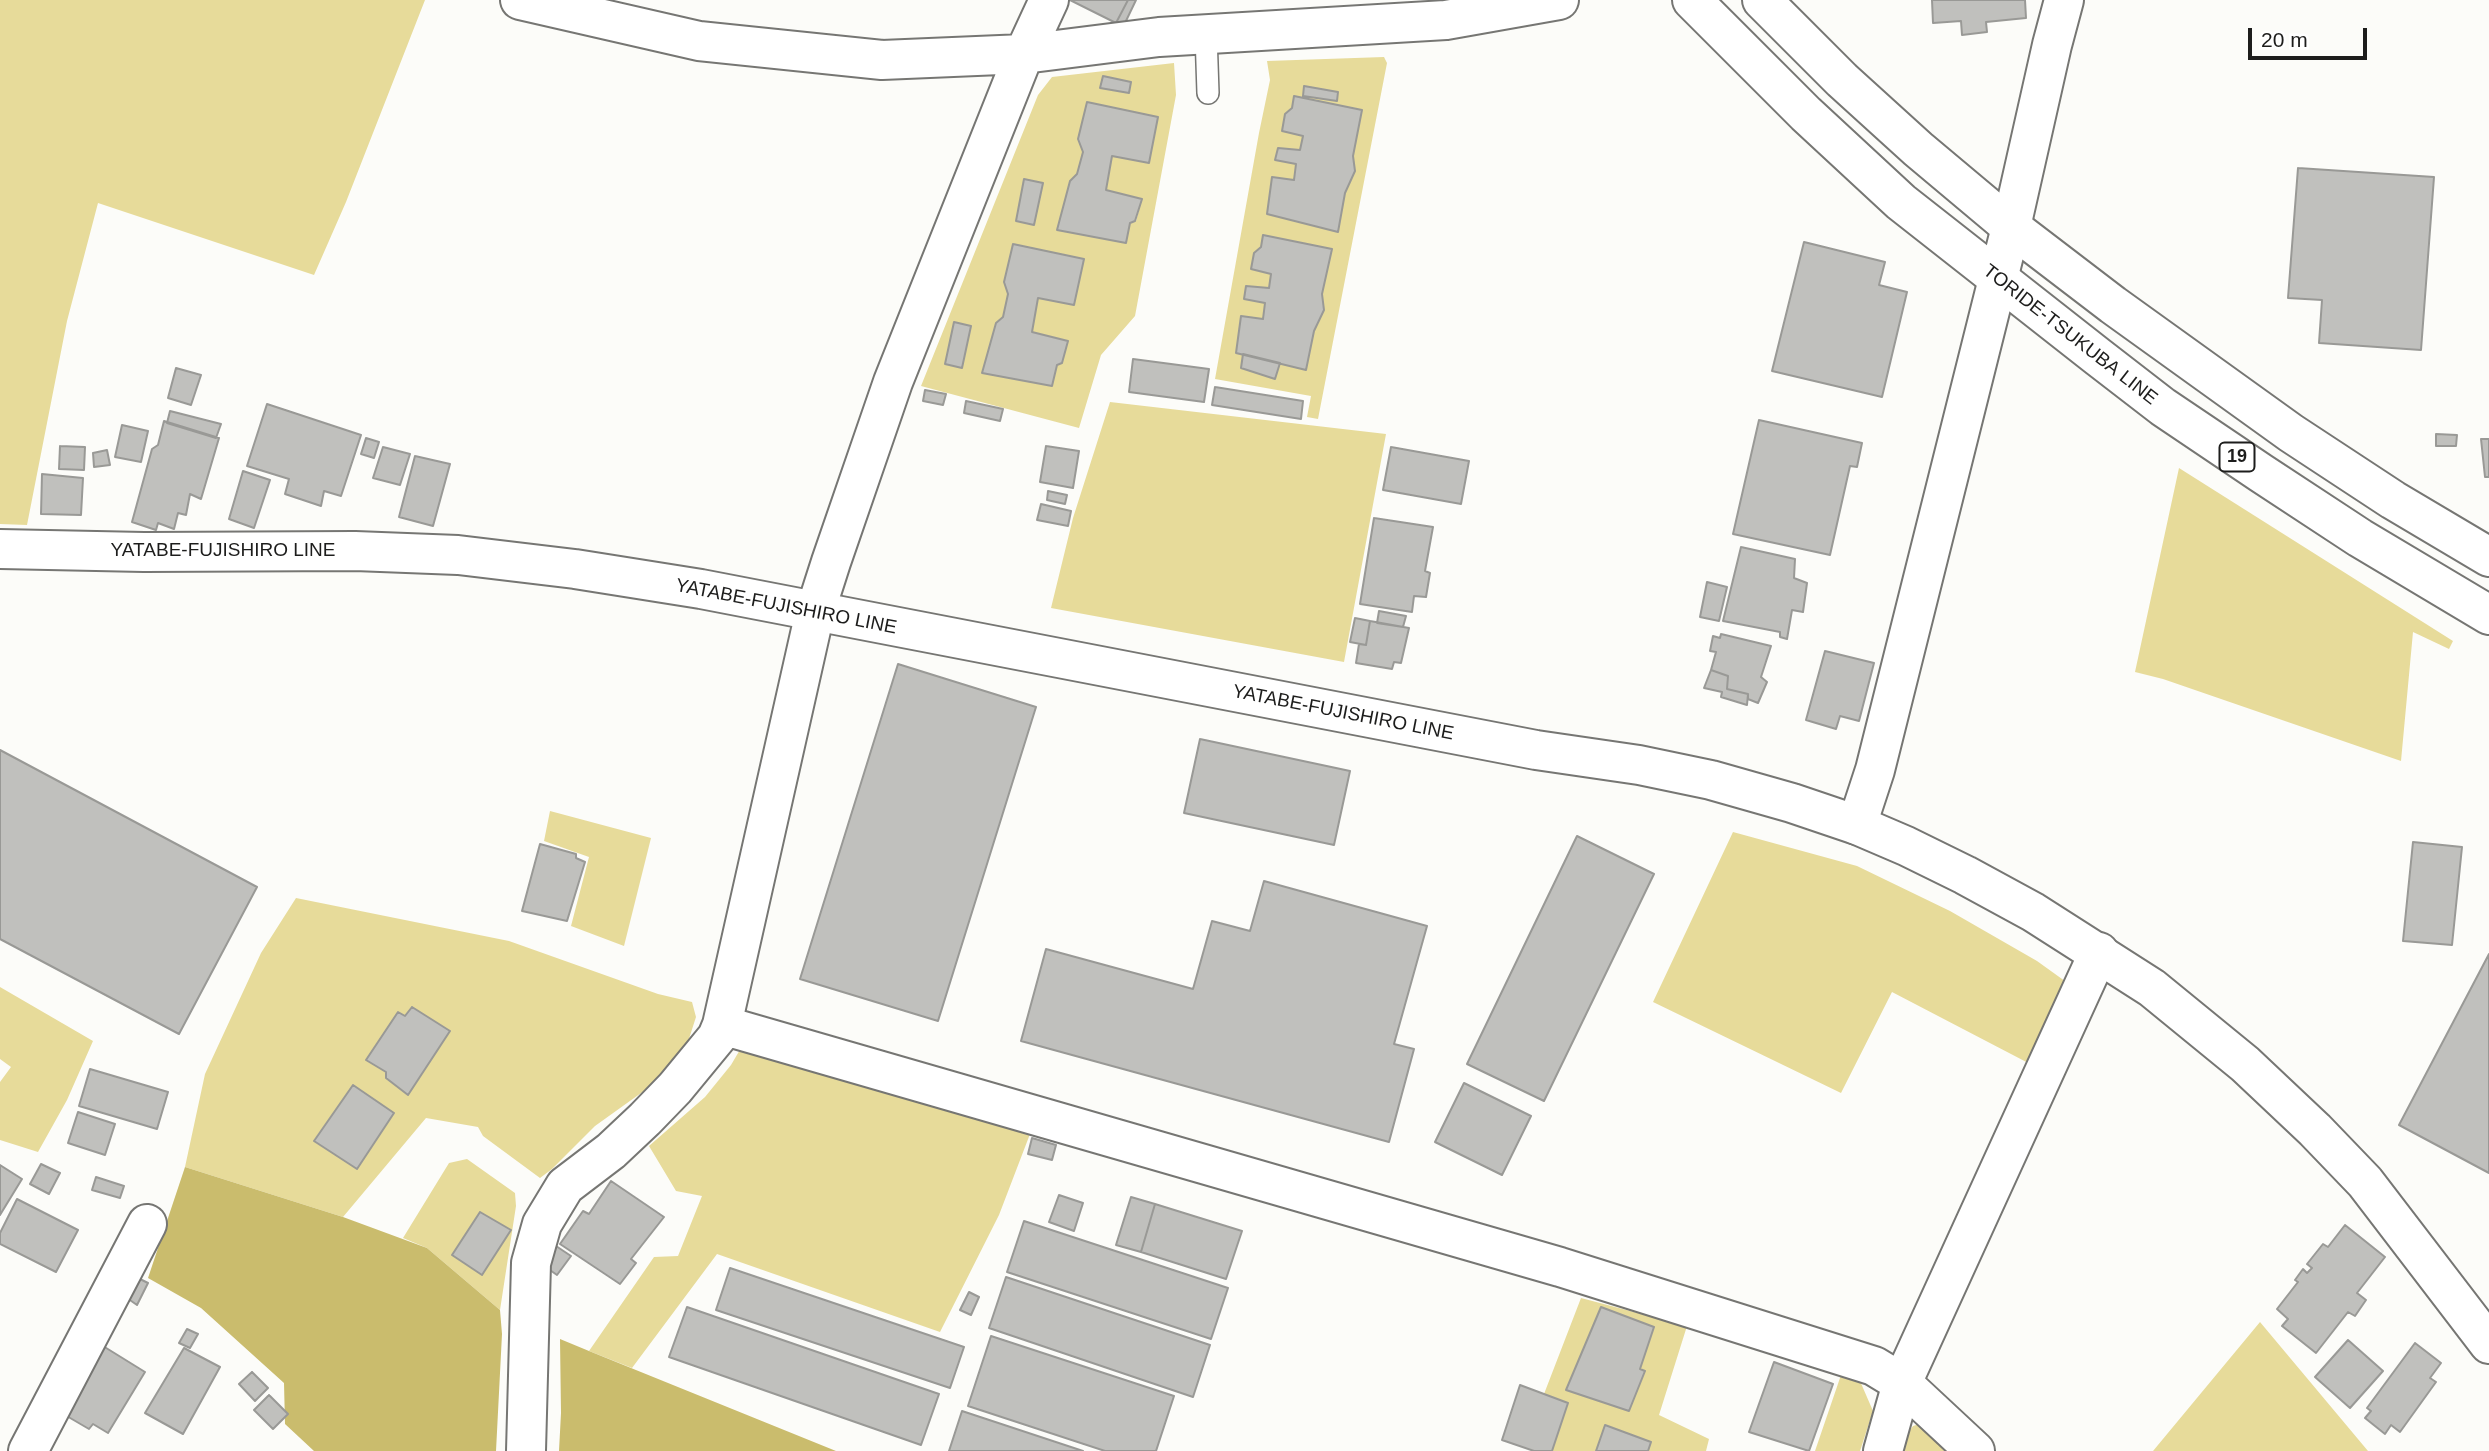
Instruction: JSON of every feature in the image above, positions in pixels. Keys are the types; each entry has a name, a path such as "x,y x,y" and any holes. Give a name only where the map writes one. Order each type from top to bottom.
{"street":[{"path":"520,0 699,41 882,60 1024,54 1159,37 1446,20 1559,0"},
{"path":"526,1451 531,1263 542,1224 565,1186 611,1151 645,1119 717,1037 722,1025 815,612 893,382 1024,54 1049,0"},
{"name":"TORIDE-TSUKUBA LINE","path":"1692,0 1806,114 1901,202 1998,280 2174,415 2360,538 2489,615"},
{"path":"1762,0 1918,149 2011,227 2113,305 2291,433 2393,500 2489,557"},
{"path":"1857,825 1875,770 1998,280 2064,0"},
{"name":"YATABE-FUJISHIRO LINE","path":"0,549 144,552 355,551 458,555 588,571 701,589 1508,745 1651,768 1711,780 1792,803 1857,825 1965,875 2033,912 2152,988 2245,1064 2365,1182 2489,1344"},
{"path":"1883,1451 1902,1383 2099,952"},
{"path":"722,1025 1560,1266 1874,1366 1902,1383 1975,1451"},
{"path":"28,1451 147,1224"}],"lane":[{"path":"1206,34 1209,93"}],"shaded area":[{"path":"0,0 425,0 346,202 314,275 98,203 67,321 27,525 0,524"},
{"path":"1384,57 1387,63 1318,419 1307,417 1311,396 1215,379 1270,80 1267,61","holes":["1294,96 1362,110 1353,156 1355,171 1345,193 1337,231 1294,180 1296,164 1275,160 1278,148 1300,150 1303,136 1282,130 1285,114 1292,108","1263,235 1331,249 1322,294 1324,310 1314,331 1306,370 1280,363 1241,368 1243,354 1236,352 1241,316 1263,319 1271,274 1251,269 1254,253 1261,247"]},
{"path":"1174,63 1176,95 1135,316 1101,355 1079,428 921,386 1038,95 1052,77","holes":["1087,102 1158,117 1149,163 1112,156 1106,190 1142,199 1136,221 1130,223 1126,243 1057,230 1070,181 1077,174 1083,152 1078,139","1024,179 1043,184 1034,225 1016,221","1013,245 1084,259 1074,305 1038,298 1032,332 1068,342 1062,363 1057,365 1052,386 983,373 996,324 1003,317 1008,294 1004,282","954,322 971,326 961,368 945,363"]},
{"path":"1110,402 1386,434 1344,662 1051,608 1073,518"},
{"path":"2179,468 2453,641 2449,649 2413,632 2401,761 2163,679 2135,672"},
{"path":"550,811 651,838 624,946 571,926 589,857 544,841"},
{"path":"1733,832 1857,866 1950,911 2037,961 2069,984 2034,1066 1892,992 1841,1093 1653,1002"},
{"path":"296,898 509,941 658,994 692,1002 696,1017 687,1045 669,1073 595,1126 540,1178 483,1136 478,1127 426,1118 343,1217 185,1167 205,1074 261,953","holes":["412,1007 450,1031 408,1095 386,1078 386,1072 366,1060 398,1012 405,1016","353,1085 394,1113 357,1169 314,1140"]},
{"path":"0,987 93,1041 67,1100 38,1152 0,1140 0,1082 11,1067 0,1059"},
{"path":"741,1048 1030,1134 999,1215 940,1332 717,1254 632,1368 589,1351 654,1257 678,1256 702,1196 676,1191 649,1146 705,1097"},
{"path":"467,1159 515,1193 516,1206 500,1310 427,1248 403,1238 449,1163"},
{"path":"185,1167 343,1217 427,1248 500,1310 502,1334 496,1451 314,1451 285,1424 284,1383 201,1308 148,1278"},
{"path":"1581,1298 1687,1326 1659,1415 1709,1439 1706,1451 1648,1451 1651,1442 1606,1425 1596,1451 1552,1451 1568,1403 1544,1394","holes":["1601,1307 1654,1327 1640,1369 1566,1390"]},
{"path":"2260,1322 2368,1451 2153,1451"},
{"path":"560,1339 836,1451 559,1451"},
{"path":"1841,1375 1860,1381 1873,1411 1860,1451 1815,1451"},
{"path":"1926,1422 1960,1451 1902,1451 1905,1437 1913,1426"}],"building":[{"path":"1070,0 1128,0 1116,23"},
{"path":"1128,0 1136,0 1125,23 1116,23"},
{"path":"1932,0 2025,0 2026,18 1986,22 1987,32 1962,35 1961,21 1933,23"},
{"path":"1103,76 1131,82 1129,93 1100,88"},
{"path":"1304,86 1338,92 1337,101 1303,96"},
{"path":"1294,96 1362,110 1353,156 1355,171 1345,193 1338,232 1267,214 1272,177 1294,180 1296,164 1275,160 1278,148 1300,150 1303,136 1282,131 1285,114 1292,108"},
{"path":"1087,102 1158,117 1149,163 1112,156 1106,190 1142,199 1135,221 1130,223 1126,243 1057,230 1070,181 1077,174 1083,152 1078,139"},
{"path":"2298,168 2434,177 2421,350 2319,343 2322,300 2288,298"},
{"path":"1024,179 1043,183 1034,225 1016,221"},
{"path":"1263,235 1332,249 1322,294 1324,310 1314,331 1306,370 1236,353 1241,316 1263,319 1265,303 1244,299 1246,286 1269,288 1271,274 1251,269 1254,253 1261,247"},
{"path":"1804,242 1885,262 1879,285 1907,292 1882,397 1772,371"},
{"path":"1013,244 1084,259 1074,305 1038,298 1032,332 1068,341 1062,363 1057,365 1052,386 982,373 996,323 1003,317 1008,294 1004,282"},
{"path":"954,322 971,326 962,368 945,364"},
{"path":"1243,354 1280,363 1275,379 1241,368"},
{"path":"1133,359 1209,369 1204,402 1129,392"},
{"path":"176,368 201,375 191,405 168,398"},
{"path":"1215,387 1303,401 1301,419 1212,405"},
{"path":"925,390 946,394 943,405 923,401"},
{"path":"966,401 1003,409 1000,421 964,413"},
{"path":"267,404 361,435 341,496 324,491 321,506 285,494 289,479 247,466"},
{"path":"170,411 221,424 216,438 167,423"},
{"path":"1759,420 1862,443 1857,467 1850,466 1830,555 1733,534"},
{"path":"164,421 219,438 201,499 190,494 186,515 178,513 174,529 158,523 156,530 132,522 152,449 158,445"},
{"path":"122,425 148,431 141,462 115,457"},
{"path":"2436,434 2457,435 2456,446 2436,446"},
{"path":"366,438 379,442 374,458 361,454"},
{"path":"2481,439 2489,439 2489,477 2485,477"},
{"path":"60,446 85,447 84,470 59,469"},
{"path":"1046,446 1079,451 1073,488 1040,482"},
{"path":"383,447 410,454 400,485 373,478"},
{"path":"1391,447 1469,461 1461,504 1383,490"},
{"path":"107,450 110,465 94,467 93,453"},
{"path":"415,456 450,464 433,526 399,517"},
{"path":"243,471 270,480 254,528 229,519"},
{"path":"42,474 83,478 81,515 41,514"},
{"path":"1048,491 1067,495 1065,504 1047,500"},
{"path":"1041,504 1071,511 1068,526 1037,520"},
{"path":"1374,518 1433,527 1425,571 1430,573 1426,597 1414,596 1412,612 1360,604"},
{"path":"1741,547 1795,559 1794,578 1807,583 1803,612 1792,610 1787,639 1780,637 1780,632 1723,621"},
{"path":"1707,582 1727,587 1719,621 1700,617"},
{"path":"1379,611 1406,616 1403,627 1377,623"},
{"path":"1355,618 1370,621 1366,645 1350,642"},
{"path":"1370,621 1409,628 1401,663 1394,662 1392,669 1356,663 1359,644 1366,645"},
{"path":"1721,634 1771,646 1761,677 1767,682 1758,703 1748,699 1748,694 1727,689 1728,676 1711,670 1716,652 1710,651 1713,636 1720,638"},
{"path":"1825,651 1874,663 1859,721 1840,716 1836,729 1806,720"},
{"path":"898,664 1036,707 938,1021 800,979"},
{"path":"1711,670 1728,676 1727,689 1748,694 1747,705 1721,697 1722,692 1704,688"},
{"path":"1200,739 1350,771 1334,845 1184,813"},
{"path":"0,750 257,887 179,1034 0,939"},
{"path":"1577,836 1654,874 1544,1101 1467,1064"},
{"path":"2413,842 2462,847 2452,945 2403,941"},
{"path":"540,844 576,854 576,858 585,862 567,921 522,911"},
{"path":"1264,881 1427,926 1394,1044 1414,1049 1389,1142 1021,1041 1046,949 1193,989 1212,921 1250,931"},
{"path":"2489,954 2489,1173 2399,1125"},
{"path":"412,1007 450,1031 408,1095 386,1078 386,1072 366,1060 398,1012 405,1016"},
{"path":"90,1069 168,1092 157,1129 79,1106"},
{"path":"1464,1083 1531,1116 1502,1175 1435,1142"},
{"path":"353,1085 394,1113 357,1169 314,1141"},
{"path":"78,1112 115,1124 105,1155 68,1143"},
{"path":"1032,1138 1056,1145 1052,1160 1028,1154"},
{"path":"41,1164 60,1173 49,1194 30,1184"},
{"path":"0,1165 22,1179 0,1215"},
{"path":"96,1177 124,1186 120,1198 92,1190"},
{"path":"611,1181 664,1217 631,1259 636,1263 620,1284 560,1244 583,1211 589,1214"},
{"path":"1059,1195 1083,1203 1074,1231 1049,1222"},
{"path":"1131,1197 1155,1204 1141,1252 1116,1245"},
{"path":"17,1199 78,1230 56,1272 0,1244 0,1233"},
{"path":"1155,1204 1242,1231 1226,1279 1141,1252"},
{"path":"480,1212 511,1230 482,1275 452,1255"},
{"path":"1024,1221 1228,1288 1211,1339 1007,1272"},
{"path":"2345,1225 2385,1257 2357,1293 2366,1300 2355,1316 2348,1312 2316,1353 2282,1326 2288,1319 2277,1309 2298,1282 2295,1280 2303,1269 2307,1273 2312,1268 2307,1264 2323,1244 2328,1247"},
{"path":"553,1244 571,1256 557,1275 540,1263"},
{"path":"730,1268 964,1347 950,1388 716,1310"},
{"path":"1006,1277 1210,1345 1193,1397 989,1328"},
{"path":"138,1278 148,1283 137,1305 127,1298"},
{"path":"969,1292 979,1297 971,1315 960,1310"},
{"path":"687,1307 939,1394 921,1445 669,1357"},
{"path":"1601,1307 1654,1327 1640,1369 1645,1371 1629,1411 1566,1390"},
{"path":"187,1329 198,1334 190,1348 179,1343"},
{"path":"991,1336 1174,1396 1156,1451 1105,1451 968,1406"},
{"path":"2348,1340 2383,1371 2350,1408 2315,1377"},
{"path":"2415,1343 2441,1363 2430,1378 2436,1382 2400,1432 2391,1425 2385,1434 2365,1418 2371,1411 2367,1408"},
{"path":"103,1346 145,1372 108,1433 93,1424 89,1429 65,1415"},
{"path":"184,1348 220,1367 183,1434 145,1413"},
{"path":"1774,1362 1833,1384 1809,1451 1749,1432"},
{"path":"252,1372 268,1388 255,1401 239,1384"},
{"path":"1520,1385 1568,1403 1552,1451 1534,1451 1502,1440"},
{"path":"269,1395 288,1414 273,1429 254,1410"},
{"path":"962,1411 1083,1451 949,1451"},
{"path":"1605,1425 1651,1442 1648,1451 1596,1451"}]}
